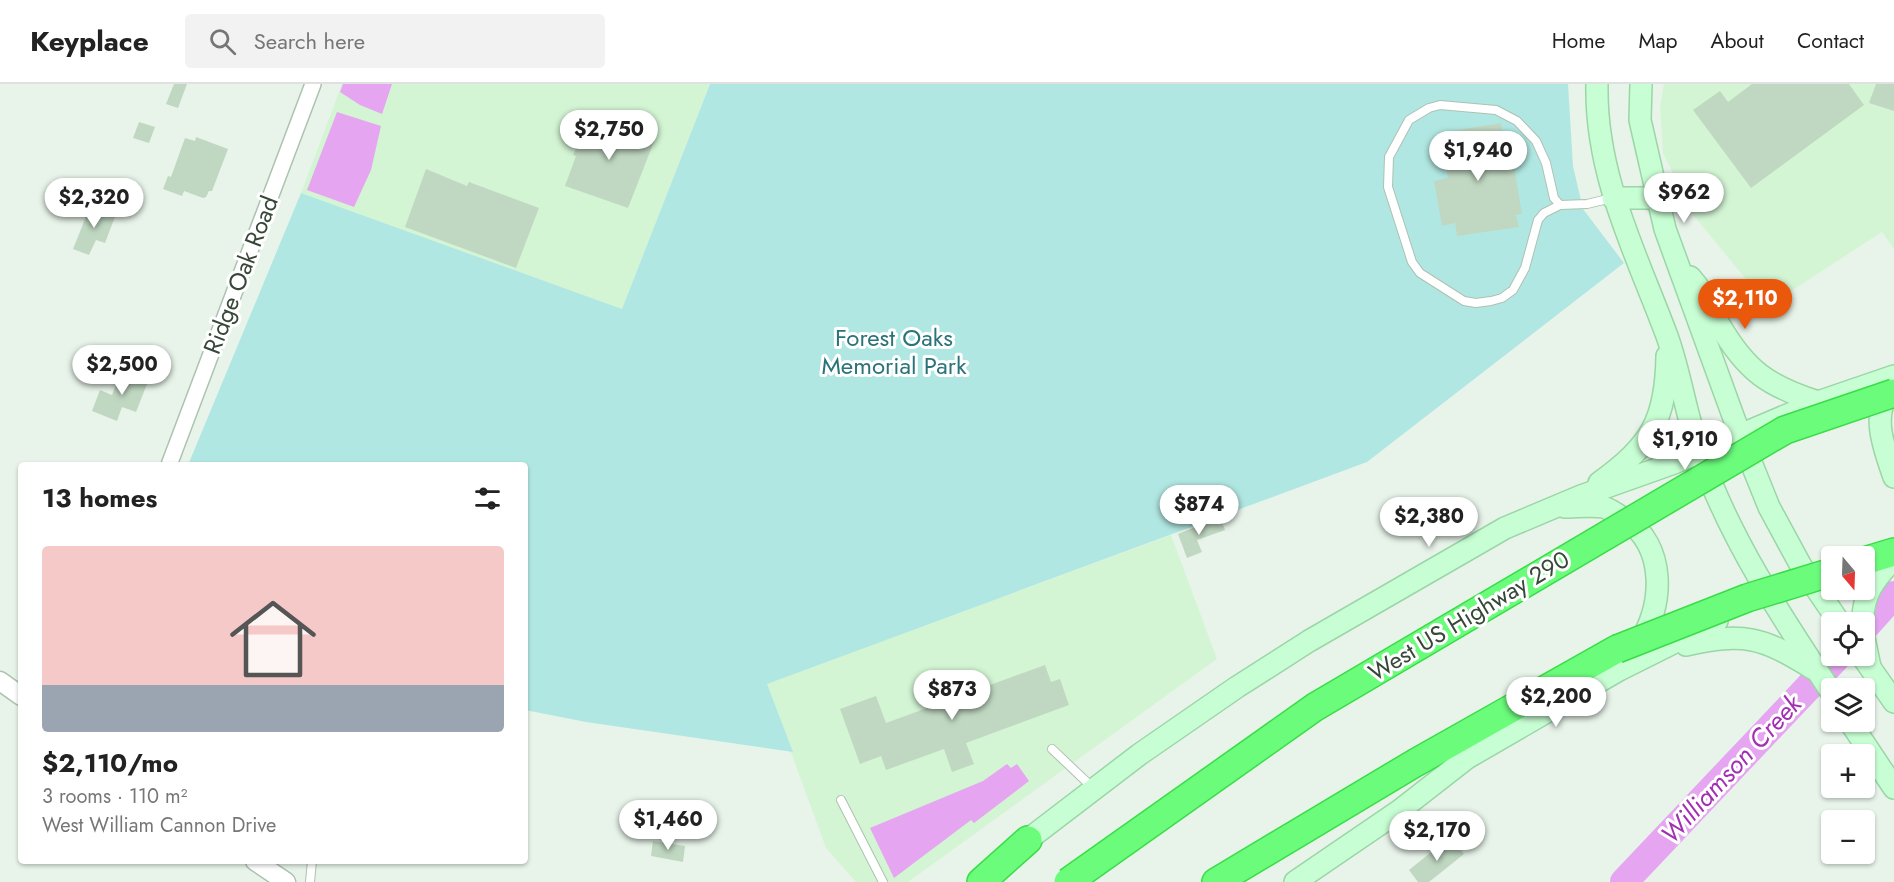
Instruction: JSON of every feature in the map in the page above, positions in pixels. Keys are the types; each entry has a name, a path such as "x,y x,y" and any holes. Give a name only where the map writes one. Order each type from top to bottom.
{"highway":[{"name":"West US Highway 290","path":"1068,882 1315,707 1345,689 1785,430 1894,393"},
{"path":"1875,558 1894,552"},
{"path":"1216,882 1414,764 1617,649 1748,598 1821,578"},
{"path":"981,882 1028,840"}],"main road":[{"path":"1597,84 1601,138 1613,198 1667,338 1700,453 1736,538 1788,627 1822,678"},
{"path":"1641,84 1640,120 1657,198 1676,260 1740,435 1769,507 1821,572"},
{"path":"1613,198 1657,198"},
{"path":"1676,260 1702,291 1736,352 1757,374 1785,390 1818,402"},
{"path":"1581,496 1625,464 1651,434 1662,410 1667,381 1667,338"},
{"path":"963,882 1028,840 1149,747 1309,640 1504,528 1581,496 1700,453 1818,402 1894,376"},
{"path":"1894,388 1887,393 1880,410 1882,441 1894,477"},
{"path":"1555,507 1604,507 1637,527 1657,565 1656,608 1645,635 1619,670"},
{"path":"1875,563 1894,559"},
{"path":"1864,612 1866,597 1875,578 1894,559"},
{"path":"1295,882 1400,811 1467,758 1619,670 1742,609 1821,579"},
{"path":"1654,653 1703,641 1737,637 1754,638 1785,651 1817,671"},
{"path":"1869,666 1894,702"},
{"path":"1857,732 1894,788"}],"street":[{"name":"Ridge Oak Road","path":"170,462 313,84"},
{"path":"0,681 18,694"},
{"path":"259,864 286,882"}],"lane":[{"path":"1560,205 1554,198 1546,163 1536,141 1517,121 1496,110 1440,105 1428,108 1409,120 1389,157 1388,187 1412,261 1420,273 1464,301 1476,303 1491,301 1502,298 1513,290 1525,268 1538,220 1544,213 1560,205 1587,204 1613,198"},
{"path":"1052,749 1094,788"},
{"path":"841,800 883,882"},
{"path":"310,882 312,864"}],"shaded area":[{"path":"342,84 710,84 622,309 301,193"},
{"path":"343,84 392,84 382,114 360,105 340,92"},
{"path":"1664,84 1894,84 1894,249 1882,232 1768,306 1694,216 1663,153 1660,108"},
{"path":"337,112 381,126 371,170 354,207 307,190"},
{"path":"1171,535 1217,659 908,882 856,882 826,848 766,684"},
{"path":"1007,764 1011,768 1017,764 1029,781 974,823 971,820 894,878 870,828 983,781"}],"green space":[{"name":"Forest Oaks Memorial Park","path":"710,84 1568,84 1573,166 1583,209 1624,263 1367,462 767,684 793,752 586,722 528,711 528,462 189,462 301,193 622,309"}],"building":[{"path":"174,84 187,84 178,108 166,104"},
{"path":"1752,84 1849,84 1864,105 1751,188 1693,110 1720,91 1728,102"},
{"path":"1876,84 1894,84 1894,111 1869,103"},
{"path":"591,114 655,139 628,208 565,186 576,156 573,155"},
{"path":"139,122 155,127 149,143 133,138"},
{"path":"1501,123 1508,167 1514,166 1522,214 1516,215 1519,227 1457,236 1455,223 1442,226 1434,181 1448,178 1439,133"},
{"path":"196,137 228,149 212,191 209,191 203,198 184,191 182,196 163,189 168,176 171,177 185,138 195,141"},
{"path":"426,169 467,186 469,182 539,208 516,268 405,227"},
{"path":"91,204 116,214 105,243 96,240 89,255 73,249"},
{"path":"122,369 149,379 136,412 122,407 117,421 92,411 100,390 112,395"},
{"path":"1220,517 1225,530 1197,540 1202,552 1187,558 1178,534"},
{"path":"1045,665 1051,682 1060,679 1069,705 966,743 974,764 952,772 944,749 886,770 881,756 860,764 840,709 876,696 886,723"},
{"path":"1450,837 1464,854 1429,882 1418,882 1409,870"},
{"path":"653,841 685,846 683,862 651,856"}],"waterway":[{"name":"Williamson Creek","path":"1875,616 1894,595"},
{"name":"Williamson Creek","path":"1624,882 1829,666"}]}
